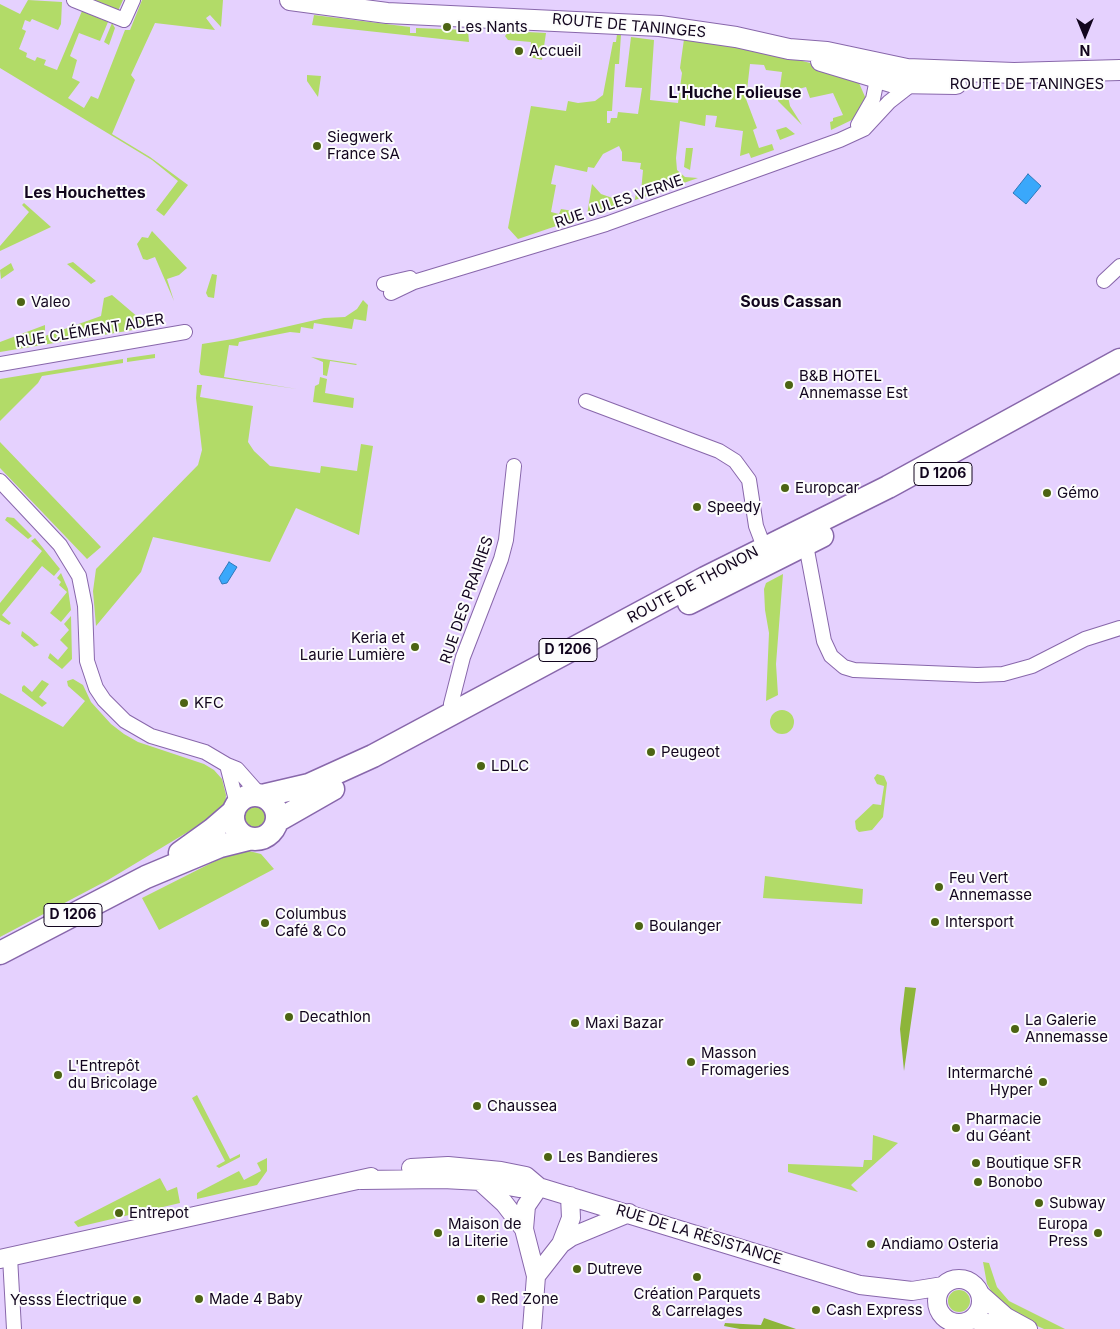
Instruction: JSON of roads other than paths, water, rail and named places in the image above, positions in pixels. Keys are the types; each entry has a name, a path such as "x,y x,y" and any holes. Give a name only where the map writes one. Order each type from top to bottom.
{"main road":[{"name":"ROUTE DE TANINGES","path":"290,0 387,13 652,25 736,37 789,49 850,72 877,79 912,84 1120,84"},
{"name":"ROUTE DE TANINGES","path":"789,49 827,52 907,69 973,72 1120,70"},
{"name":"ROUTE DE THONON","path":"277,821 313,798 669,613 888,486 1120,360"},
{"name":"ROUTE DE THONON","path":"261,796 297,789 346,769 453,712 763,557 806,545 947,472 1048,410 1120,372"},
{"path":"249,796 261,796 275,807 277,821 268,836 259,840 248,839 235,828 233,821 235,808 249,796"},
{"name":"D 1206","path":"146,876 212,830 235,808"},
{"name":"D 1206","path":"0,953 146,876 220,846 248,839"}],"street":[{"path":"74,0 124,20 133,0"},
{"path":"854,133 867,113 877,79 890,72 919,76 960,77 973,72"},
{"name":"RUE JULES VERNE","path":"388,288 414,282 606,224 730,181 854,133 864,129 889,102 912,84"},
{"path":"1104,282 1120,266"},
{"name":"RUE CLÉMENT ADER","path":"4,362 185,332"},
{"path":"586,400 719,451 735,461 749,480 763,557"},
{"name":"RUE DES PRAIRIES","path":"453,712 451,704 463,657 501,559 506,540 514,466"},
{"path":"0,481 60,545 79,576 85,606 87,661 96,688 104,700 125,722 151,736 205,752 227,766 239,770 261,796"},
{"path":"0,486 16,500"},
{"path":"806,545 826,647 836,660 854,670 977,675 1003,674 1032,666 1080,641 1120,628"},
{"path":"227,766 235,808"},
{"name":"RUE DE LA RÉSISTANCE","path":"5,1258 361,1180 400,1169 455,1167 526,1176 539,1187"},
{"name":"RUE DE LA RÉSISTANCE","path":"361,1180 443,1179 481,1181 520,1188 539,1187 860,1285 882,1295 938,1307"},
{"path":"481,1181 504,1203 524,1229"},
{"path":"532,1329 536,1276 524,1229 526,1206 539,1187"},
{"path":"536,1276 560,1244 569,1225 570,1196"},
{"path":"560,1244 589,1228 629,1214"},
{"path":"5,1258 14,1329"},
{"path":"980,1294 980,1308 973,1319 964,1323 954,1323 942,1316 938,1307 937,1298 943,1286 951,1280 964,1279 975,1285 980,1294 1006,1317 1028,1329"},
{"name":"RUE DE LA RÉSISTANCE","path":"860,1285 912,1291 943,1286"},
{"path":"973,1319 1007,1329"}],"water":[{"path":"1028,174 1041,186 1026,204 1013,193"},
{"path":"229,562 237,567 227,583 222,584 219,578"}],"place":[{"name":"Les Nants","path":"447,27"},
{"name":"Accueil","path":"519,51"},
{"name":"Siegwerk France SA","path":"317,146"},
{"name":"Valeo","path":"21,302"},
{"name":"B&B HOTEL Annemasse Est","path":"789,385"},
{"name":"Europcar","path":"785,488"},
{"name":"Gémo","path":"1047,493"},
{"name":"Speedy","path":"697,507"},
{"name":"Keria et Laurie Lumière","path":"415,647"},
{"name":"KFC","path":"184,703"},
{"name":"Peugeot","path":"651,752"},
{"name":"LDLC","path":"481,766"},
{"name":"Feu Vert Annemasse","path":"939,887"},
{"name":"Intersport","path":"935,922"},
{"name":"Columbus Café & Co","path":"265,923"},
{"name":"Boulanger","path":"639,926"},
{"name":"Decathlon","path":"289,1017"},
{"name":"Maxi Bazar","path":"575,1023"},
{"name":"La Galerie Annemasse","path":"1015,1029"},
{"name":"Masson Fromageries","path":"691,1062"},
{"name":"L'Entrepôt du Bricolage","path":"58,1075"},
{"name":"Intermarché Hyper","path":"1043,1082"},
{"name":"Chaussea","path":"477,1106"},
{"name":"Pharmacie du Géant","path":"956,1128"},
{"name":"Les Bandieres","path":"548,1157"},
{"name":"Boutique SFR","path":"976,1163"},
{"name":"Bonobo","path":"978,1182"},
{"name":"Subway","path":"1039,1203"},
{"name":"Entrepot","path":"119,1213"},
{"name":"Maison de la Literie","path":"438,1233"},
{"name":"Europa Press","path":"1098,1233"},
{"name":"Andiamo Osteria","path":"871,1244"},
{"name":"Dutreve","path":"577,1269"},
{"name":"Création Parquets & Carrelages","path":"697,1277"},
{"name":"Made 4 Baby","path":"199,1299"},
{"name":"Red Zone","path":"481,1299"},
{"name":"Yesss Électrique","path":"137,1300"},
{"name":"Cash Express","path":"816,1310"}],"district":[{"name":"L'Huche Folieuse","path":"735,93"},
{"name":"Les Houchettes","path":"85,193"},
{"name":"Sous Cassan","path":"791,302"}]}
